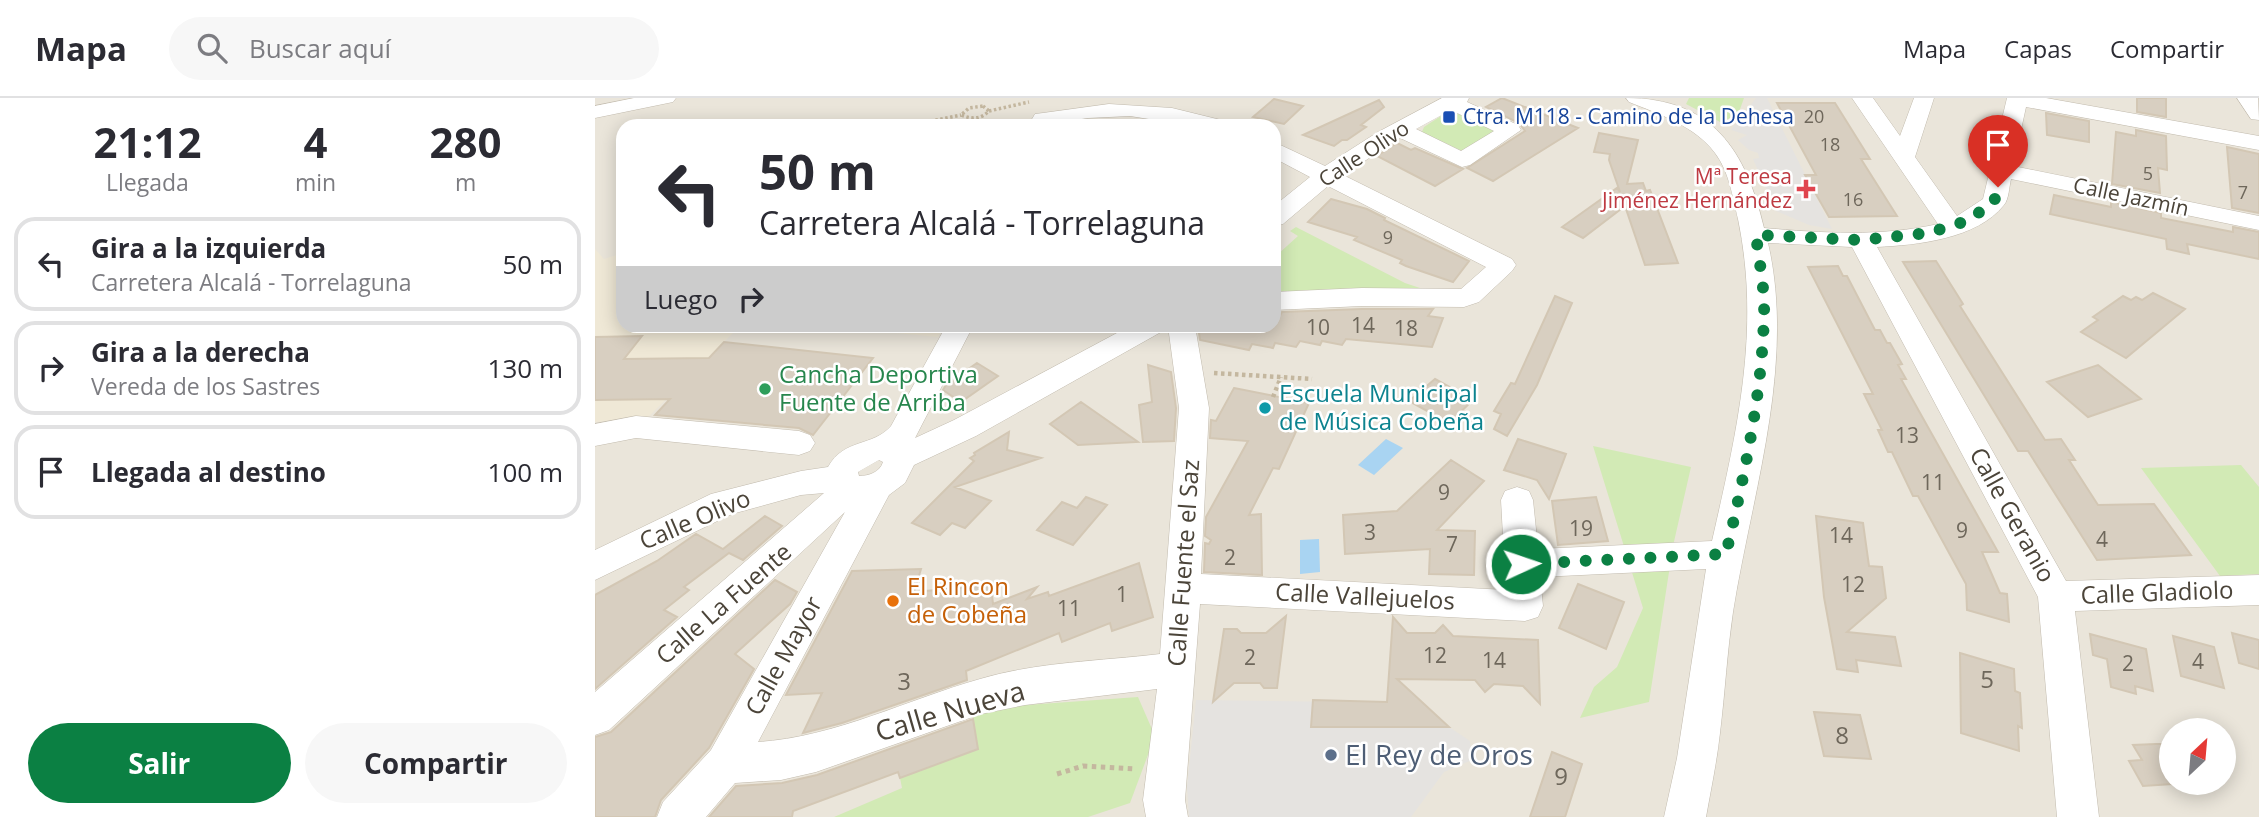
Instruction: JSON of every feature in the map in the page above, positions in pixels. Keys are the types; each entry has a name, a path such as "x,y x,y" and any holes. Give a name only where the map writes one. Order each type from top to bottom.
{"street":[{"path":"595,111 667,98"},
{"path":"1636,98 1692,124 1724,150 1736,170 1756,235 1763,327 1755,415 1715,614 1694,805"},
{"path":"1862,98 1952,226"},
{"path":"1904,157 1924,98"},
{"path":"1756,235 1861,240 1928,233 1967,221 1994,202 2017,98 2259,143"},
{"path":"2247,98 2259,114"},
{"path":"1400,129 1462,160 1510,130 1455,100"},
{"name":"Calle Olivo","path":"1281,213 1327,177 1400,129 1455,100"},
{"path":"1041,115 1130,108 1193,119"},
{"path":"1281,153 1503,265 1470,296 1464,298 1361,297 1281,301"},
{"name":"Calle Jazmín","path":"2003,171 2259,223"},
{"name":"Calle Geranio","path":"1861,240 2056,596 2078,817"},
{"name":"Calle La Fuente","path":"595,717 871,472 902,434 955,333"},
{"name":"Calle Olivo","path":"595,566 723,503 801,483 871,472 965,428 1138,333"},
{"name":"Calle Fuente el Saz","path":"1163,802 1178,669 1194,408 1182,333"},
{"path":"595,435 636,427 799,443"},
{"name":"Calle Mayor","path":"678,817 725,764 871,472"},
{"name":"Calle Vallejuelos","path":"1183,588 1525,606 1517,500"},
{"path":"1521,564 1726,554"},
{"name":"Calle Gladiolo","path":"2056,596 2259,590"},
{"name":"Calle Nueva","path":"725,764 781,760 816,753 992,694 1025,687 1178,669"}],"path":[{"path":"941,119 961,115 969,108 983,106 989,111 1041,115"},
{"path":"961,115 972,119 989,111"},
{"path":"1188,372 1312,379"},
{"path":"1273,397 1281,377"},
{"path":"1057,774 1083,766 1163,802"}],"shaded area":[{"path":"595,98 2259,98 2259,817 595,817"},
{"path":"1756,98 1767,98 1832,229 1809,225 1776,211 1753,159 1759,158 1758,153 1749,150 1738,140 1747,135 1731,130"},
{"path":"595,249 604,259 616,255 616,333 733,333 646,419 595,422"},
{"path":"896,333 940,333 938,337"},
{"name":"El Rey de Oros","path":"1196,700 1423,703 1449,727 1470,741 1472,760 1444,772 1411,817 1189,817 1187,787"}],"green space":[{"path":"1689,98 1744,98 1739,112 1722,123 1686,104"},
{"path":"1456,113 1493,129 1494,133 1462,151 1422,132 1424,127 1444,114"},
{"path":"1296,227 1405,283 1423,289 1281,295 1281,251 1298,236 1290,231"},
{"path":"1593,446 1691,467 1673,546 1649,702 1580,718 1594,687 1617,667 1643,608"},
{"path":"2241,465 2259,487 2259,574 2220,576 2141,468"},
{"path":"1138,697 1155,736 1130,803 1088,817 834,817 902,788 900,778 977,749 972,709"}],"water":[{"path":"1386,439 1403,448 1374,475 1358,465"},
{"path":"1319,539 1320,572 1300,574 1300,540"}],"building":[{"path":"1502,98 1578,128 1493,181 1467,168 1525,131 1519,123 1486,107"},
{"path":"2137,98 2166,98 2166,117 2137,112"},
{"path":"1274,99 1303,106 1284,124 1281,123 1281,119 1253,117"},
{"path":"1379,100 1384,107 1361,125 1366,127 1334,146 1303,135"},
{"path":"1777,103 1835,103 1870,159 1861,159 1897,216 1829,217 1805,175 1816,175"},
{"path":"2046,113 2089,121 2089,142 2047,135"},
{"path":"2136,130 2166,136 2167,170 2158,168 2160,193 2112,184 2116,132 2136,136"},
{"path":"1599,133 1638,140 1627,184 1643,183 1646,191 1650,190 1678,263 1645,265 1625,206 1583,238 1562,227 1617,188 1620,192 1609,160 1610,154 1594,152"},
{"path":"1397,143 1463,169 1435,186 1377,156"},
{"path":"2227,147 2259,154 2259,213 2232,208"},
{"path":"2054,195 2111,207 2111,202 2161,213 2161,218 2233,232 2233,227 2259,232 2259,259 2187,244 2189,254 2167,249 2166,239 2050,214"},
{"path":"1331,199 1367,209 1469,261 1453,282 1406,266 1400,263 1402,260 1354,240 1357,237 1308,222"},
{"path":"1936,261 1963,304 1960,306 2045,440 2061,439 2075,460 2069,460 2098,505 2154,504 2191,555 2097,560 2028,451 2018,451 1903,262"},
{"path":"1838,266 1843,276 1847,276 1875,330 1880,330 1902,364 1898,365 1906,379 1901,379 1998,552 1982,552 2000,593 2007,594 2009,622 1967,610 1966,584 1918,496 1913,496 1892,452 1888,452 1878,430 1882,430 1864,394 1873,394 1808,267"},
{"path":"2153,293 2185,309 2126,358 2081,332 2098,320 2093,317 2123,296 2131,300 2136,297 2142,300"},
{"path":"1555,296 1572,303 1537,385 1507,436 1494,429 1501,414 1494,411 1511,383 1515,384"},
{"path":"1433,309 1428,316 1443,318 1432,347 1346,339 1342,345 1322,341 1320,345 1300,341 1296,347 1275,343 1273,348 1252,344 1249,350 1200,340 1199,333 1281,333 1282,312"},
{"name":"Cancha Deportiva Fuente de Arriba","path":"642,336 624,359 709,358 724,342 873,358 813,435 799,428 655,415 670,399 595,400 595,337"},
{"path":"977,363 998,376 961,402 943,390 946,385"},
{"path":"1148,365 1171,372 1176,408 1174,441 1143,442 1139,405 1152,402"},
{"path":"2098,365 2141,399 2088,417 2047,382"},
{"path":"1435,379 1473,400 1449,423 1409,401"},
{"path":"1234,388 1309,403 1279,469 1273,468 1249,515 1261,514 1262,575 1204,572 1205,543 1209,544 1211,540 1205,536 1206,517 1248,441 1210,438 1211,420 1216,421"},
{"path":"1081,402 1138,442 1078,445 1050,424"},
{"path":"1009,432 1007,450 1041,458 955,487 991,501 965,528 952,523 940,535 912,523 974,461 970,458 974,453"},
{"path":"1518,439 1566,454 1549,499 1537,480 1504,470"},
{"path":"1451,460 1484,481 1437,530 1475,531 1474,575 1429,574 1430,549 1345,554 1343,515 1397,511"},
{"path":"1086,497 1107,505 1073,545 1037,530 1062,502 1077,508"},
{"path":"1596,497 1608,541 1558,545 1552,501"},
{"path":"765,516 782,526 743,560 729,553 684,587 689,590 664,610 677,617 595,689 595,595 657,561 696,534 723,549"},
{"path":"1816,516 1863,523 1869,566 1882,567 1886,598 1847,632 1895,637 1901,666 1856,660 1858,672 1837,669 1824,597"},
{"path":"1139,563 1153,617 1112,631 1110,623 1062,642 1059,633 966,671 967,680 842,723 803,733 822,693 786,695 852,571 921,569 914,592 991,585 993,604 1037,587 1027,599 1048,592 1049,596"},
{"path":"775,580 797,592 790,604 735,654 754,669 709,748 661,800 655,817 595,817 595,737 611,732"},
{"path":"1578,584 1624,602 1606,649 1559,628"},
{"path":"1286,616 1277,688 1264,688 1260,683 1234,683 1213,702 1224,629 1237,629 1241,633 1266,633"},
{"path":"1393,617 1407,633 1435,633 1443,625 1453,636 1538,640 1540,704 1523,686 1494,684 1485,692 1475,680 1397,679 1449,727 1311,727 1313,700 1387,702"},
{"path":"2232,633 2259,640 2259,669 2239,663"},
{"path":"2090,634 2146,649 2153,691 2135,686 2136,694 2111,687 2107,659 2093,655"},
{"path":"2173,636 2214,647 2224,688 2181,676"},
{"path":"1960,653 2014,669 2015,691 2020,693 2022,728 2018,726 2019,751 1961,733"},
{"path":"1814,712 1860,715 1871,759 1824,756"},
{"path":"973,719 978,749 900,778 898,772 793,811 792,817 709,817 736,786 782,783 817,775"},
{"path":"2159,744 2159,785 2143,786 2129,761 2142,760 2133,745"},
{"path":"1552,752 1582,764 1565,817 1530,817"}],"place":[{"name":"Ctra. M118 - Camino de la Dehesa","path":"1449,117"},
{"name":"Mª Teresa Jiménez Hernández","path":"1806,189"},
{"name":"Cancha Deportiva Fuente de Arriba","path":"765,389"},
{"name":"Escuela Municipal de Música Cobeña","path":"1265,408"},
{"name":"El Rincon de Cobeña","path":"893,601"},
{"name":"El Rey de Oros","path":"1331,755"}],"route":[{"path":"1521,564 1726,554 1755,415 1764,314 1756,235 1861,240 1928,233 1967,221 1994,202 1998,187"}]}
